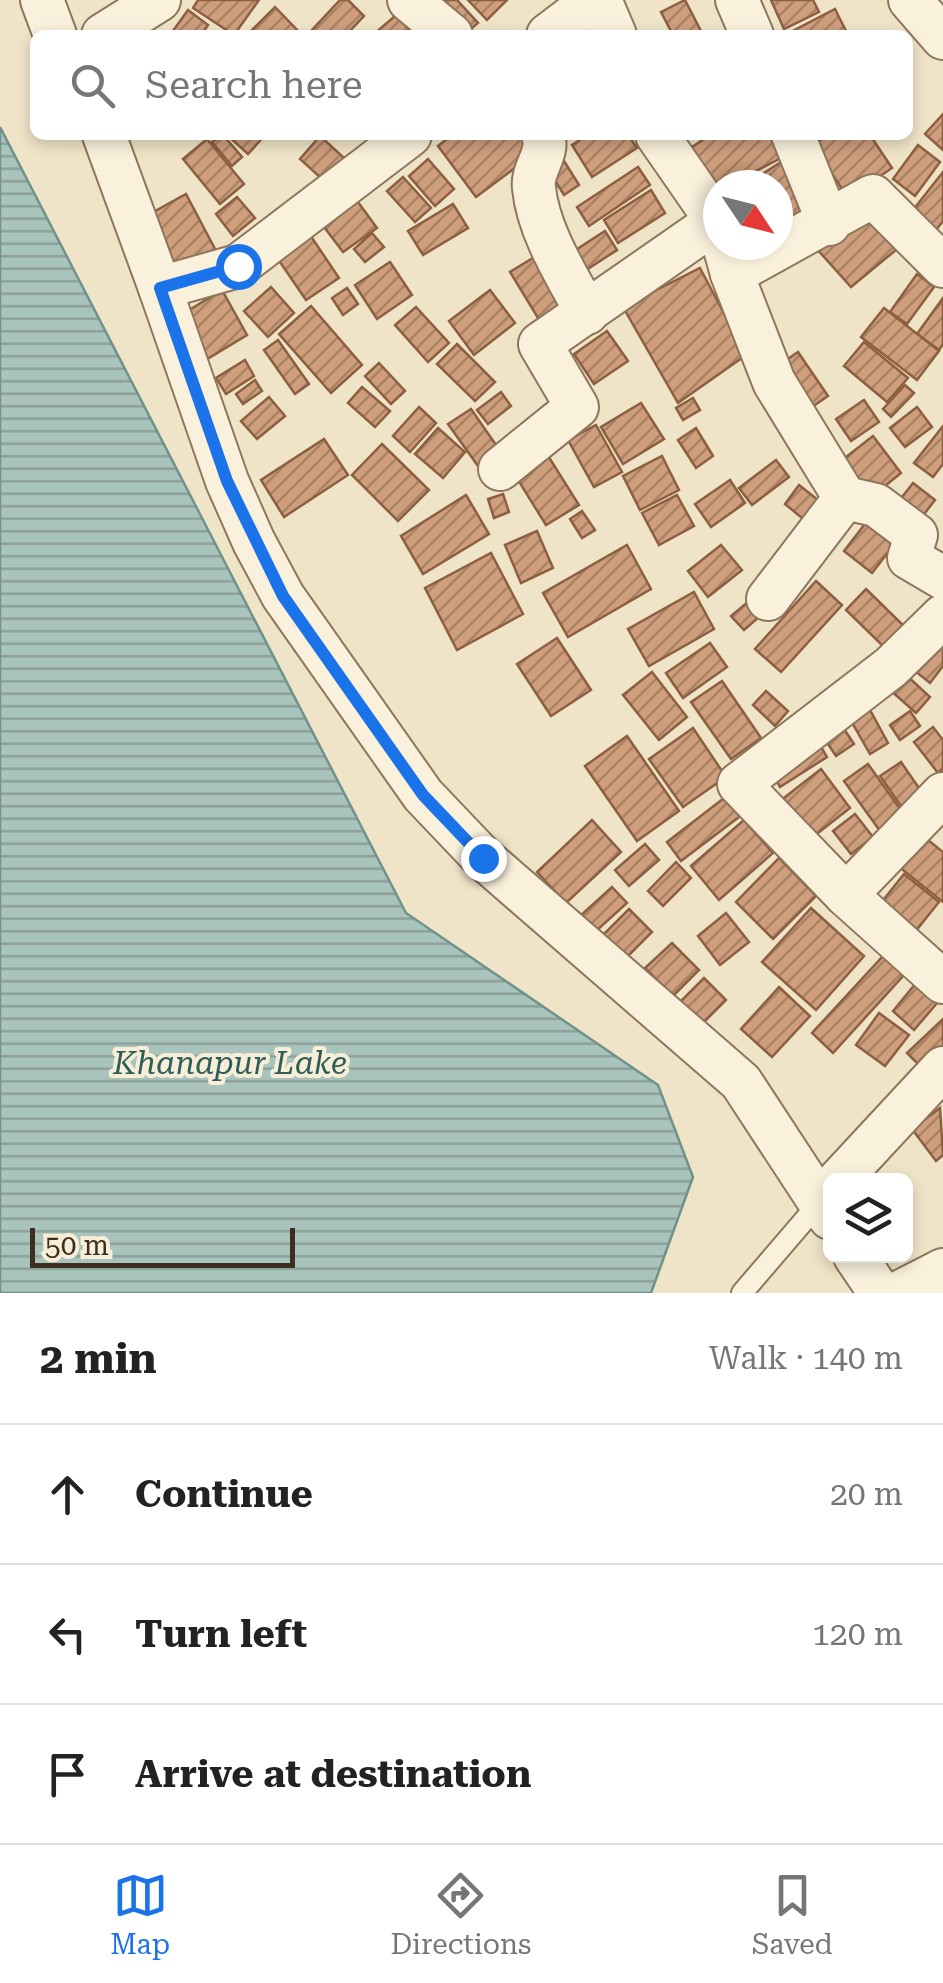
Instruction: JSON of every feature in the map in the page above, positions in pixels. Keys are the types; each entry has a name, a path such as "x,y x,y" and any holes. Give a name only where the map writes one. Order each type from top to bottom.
{"street":[{"path":"42,0 53,30"},
{"path":"111,30 158,0"},
{"path":"410,0 444,30"},
{"path":"555,30 597,0 612,30"},
{"path":"737,0 750,30"},
{"path":"910,0 943,38"},
{"path":"106,140 227,481 283,596 423,795 483,858 740,1082 823,1189"},
{"path":"160,288 238,266 403,140"},
{"path":"545,140 533,186 556,255 588,313"},
{"path":"661,140 703,201"},
{"path":"795,140 829,224"},
{"path":"793,236 829,224 873,196 943,266"},
{"path":"500,469 577,407 540,344 703,232"},
{"path":"728,260 774,382 845,498 876,505 916,535 909,558 943,578"},
{"path":"768,598 845,498"},
{"path":"943,616 890,667 738,784 846,895 943,982"},
{"path":"846,895 943,794"},
{"path":"852,1173 943,1068"},
{"path":"860,1263 880,1293"},
{"path":"898,1293 943,1270"}],"lane":[{"path":"742,1293 823,1206"}],"water":[{"name":"Khanapur Lake","path":"0,127 406,913 658,1085 693,1177 651,1293 0,1293"}],"building":[{"path":"198,0 259,0 238,30 226,30 193,8"},
{"path":"340,0 348,0 364,16 351,30 312,30"},
{"path":"438,0 457,0 478,23 470,30 460,30"},
{"path":"468,0 507,0 487,20"},
{"path":"685,0 700,30 670,30 661,12"},
{"path":"771,0 813,0 819,12 784,29"},
{"path":"275,7 297,30 252,30"},
{"path":"835,9 846,30 795,30"},
{"path":"188,10 208,25 204,30 174,30"},
{"path":"396,15 410,30 379,30"},
{"path":"943,114 943,150 925,134"},
{"path":"208,140 244,184 220,204 183,159"},
{"path":"227,140 242,157 232,166 212,142"},
{"path":"233,140 261,140 248,154"},
{"path":"317,140 324,140 354,167 334,190 300,159"},
{"path":"446,140 531,140 539,150 476,197 438,146"},
{"path":"580,140 631,140 637,148 592,177 572,145"},
{"path":"702,140 773,140 783,157 758,170 703,170 703,175 683,153"},
{"path":"820,140 873,140 892,168 848,198 813,145"},
{"path":"918,145 940,162 915,196 893,179"},
{"path":"559,153 579,185 564,195 544,163"},
{"path":"428,159 454,189 435,206 409,176"},
{"path":"781,162 786,170 769,170"},
{"path":"638,167 650,185 589,226 577,207"},
{"path":"943,172 943,221 933,234 909,215"},
{"path":"403,177 431,208 415,222 387,191"},
{"path":"793,181 815,216 793,222"},
{"path":"651,190 665,213 618,243 604,220"},
{"path":"186,194 215,249 176,269 148,215"},
{"path":"237,197 255,218 233,236 216,214"},
{"path":"355,198 377,228 343,252 321,223"},
{"path":"453,204 468,228 423,255 408,231"},
{"path":"871,211 902,245 851,287 816,248"},
{"path":"304,226 339,278 306,300 271,249"},
{"path":"605,231 617,250 580,274 568,255"},
{"path":"372,233 384,247 365,262 354,249"},
{"path":"541,253 577,312 546,331 510,272"},
{"path":"390,262 412,295 377,319 355,285"},
{"path":"700,268 746,355 678,403 623,307"},
{"path":"917,274 934,287 907,324 890,312"},
{"path":"271,287 294,313 268,337 244,311"},
{"path":"347,288 358,304 343,315 332,298"},
{"path":"222,290 247,335 199,364 173,320"},
{"path":"490,290 515,323 474,355 449,321"},
{"path":"943,298 943,344 939,350 917,334"},
{"path":"311,306 362,365 331,393 279,334"},
{"path":"416,307 449,343 428,362 395,325"},
{"path":"884,308 939,351 917,380 861,337"},
{"path":"607,331 628,361 594,384 574,354"},
{"path":"278,340 309,384 295,394 264,350"},
{"path":"864,342 908,378 887,402 844,366"},
{"path":"457,344 495,382 475,401 437,364"},
{"path":"798,352 828,396 809,409 779,365"},
{"path":"245,360 254,376 226,394 216,378"},
{"path":"379,363 405,391 391,404 365,376"},
{"path":"255,380 262,391 243,404 236,394"},
{"path":"905,385 914,393 891,417 883,409"},
{"path":"362,387 390,411 375,427 348,403"},
{"path":"501,392 511,406 488,424 477,410"},
{"path":"269,397 285,416 257,439 241,421"},
{"path":"693,398 700,410 683,420 676,408"},
{"path":"864,400 879,422 851,441 836,419"},
{"path":"641,403 664,439 623,464 601,427"},
{"path":"419,407 436,423 410,452 393,436"},
{"path":"917,407 932,427 905,447 890,428"},
{"path":"471,409 505,458 483,473 448,424"},
{"path":"596,425 622,472 594,487 568,440"},
{"path":"943,426 943,464 933,477 914,463"},
{"path":"438,428 465,452 443,478 415,454"},
{"path":"696,428 713,456 696,468 678,440"},
{"path":"873,436 901,473 870,498 841,461"},
{"path":"324,439 348,475 284,517 261,480"},
{"path":"382,444 429,490 398,521 352,475"},
{"path":"545,451 579,505 546,525 513,472"},
{"path":"662,456 679,490 640,510 623,476"},
{"path":"776,460 789,477 752,505 739,488"},
{"path":"730,480 745,503 711,527 695,504"},
{"path":"913,483 935,500 914,527 892,510"},
{"path":"799,485 828,508 813,527 785,504"},
{"path":"503,494 509,512 494,518 488,499"},
{"path":"466,495 489,534 423,574 401,536"},
{"path":"677,495 694,526 659,545 642,513"},
{"path":"582,511 595,530 582,538 570,519"},
{"path":"875,511 903,533 872,573 844,551"},
{"path":"537,531 553,568 521,583 505,545"},
{"path":"627,545 651,589 568,637 543,593"},
{"path":"721,545 742,570 708,597 688,571"},
{"path":"491,553 523,614 457,650 425,588"},
{"path":"816,581 842,605 781,672 755,649"},
{"path":"866,589 907,629 887,650 846,610"},
{"path":"694,592 714,629 649,666 628,629"},
{"path":"755,596 767,610 744,630 731,616"},
{"path":"557,638 591,690 551,716 517,664"},
{"path":"943,640 943,666 930,683 910,667"},
{"path":"710,643 727,667 683,698 666,673"},
{"path":"652,672 687,717 659,740 623,695"},
{"path":"903,672 930,697 916,713 889,689"},
{"path":"722,681 761,738 731,759 691,702"},
{"path":"766,691 788,711 775,726 753,705"},
{"path":"869,708 888,743 870,754 850,719"},
{"path":"910,711 920,726 900,740 890,725"},
{"path":"842,726 854,744 836,756 824,738"},
{"path":"933,727 943,740 943,769 938,773 914,742"},
{"path":"693,728 726,777 683,807 649,759"},
{"path":"627,736 679,811 637,841 585,766"},
{"path":"817,740 827,757 780,787 770,770"},
{"path":"901,762 921,791 901,806 880,776"},
{"path":"868,764 903,813 880,831 844,781"},
{"path":"821,769 850,808 809,840 780,801"},
{"path":"728,795 743,814 681,861 667,842"},
{"path":"855,814 873,837 851,854 833,831"},
{"path":"592,820 621,852 566,903 537,872"},
{"path":"744,820 773,853 719,900 691,866"},
{"path":"917,831 943,852 943,902 893,862"},
{"path":"645,844 659,860 629,886 615,870"},
{"path":"779,858 816,896 773,939 736,902"},
{"path":"676,862 691,878 663,906 648,891"},
{"path":"904,874 939,902 911,937 876,909"},
{"path":"612,887 627,903 595,932 580,916"},
{"path":"811,908 864,956 816,1010 762,962"},
{"path":"629,909 652,932 621,963 598,940"},
{"path":"726,913 749,942 720,965 698,936"},
{"path":"672,943 699,970 673,996 645,968"},
{"path":"883,956 904,975 833,1053 812,1033"},
{"path":"704,978 726,1000 697,1029 675,1007"},
{"path":"916,983 938,1002 914,1030 893,1011"},
{"path":"779,987 810,1016 772,1057 741,1029"},
{"path":"879,1013 909,1035 885,1066 856,1045"},
{"path":"943,1019 943,1056 926,1072 907,1053"},
{"path":"940,1108 943,1155 936,1161 912,1129"}],"route":[{"path":"238,266 160,288 227,481 283,596 423,795 483,858"}]}
